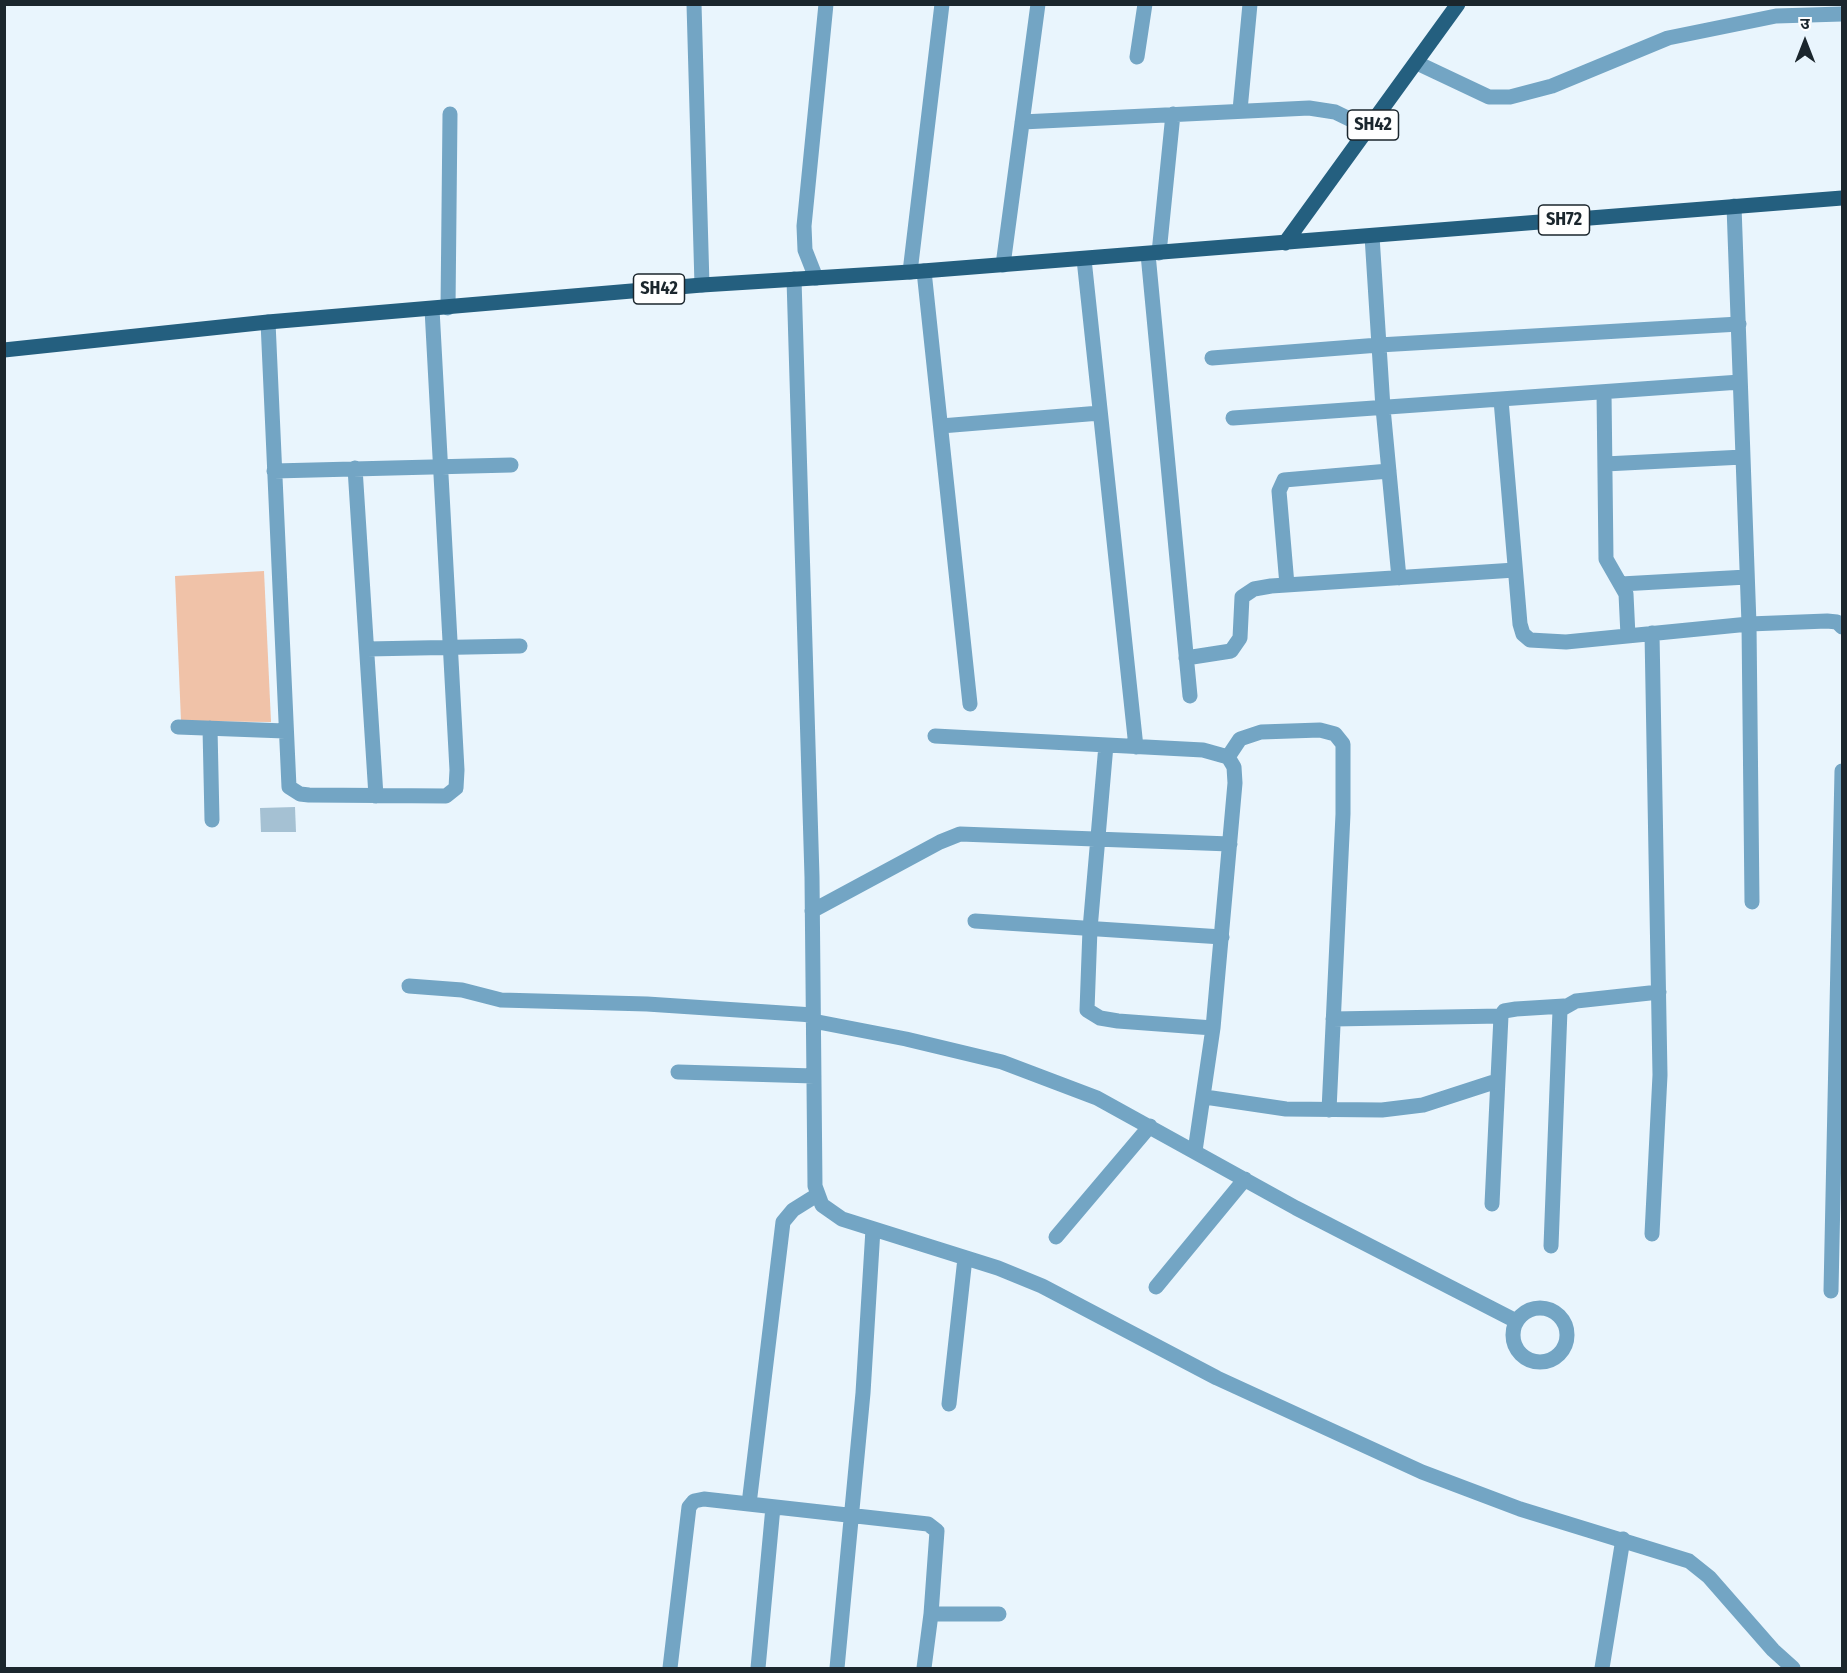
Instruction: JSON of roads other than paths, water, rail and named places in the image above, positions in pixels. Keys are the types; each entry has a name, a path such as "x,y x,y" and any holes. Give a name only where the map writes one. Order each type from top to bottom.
{"main road":[{"name":"SH42","path":"4,350 33,345 268,322 702,285 917,272 1285,243 1370,129 1458,4"},
{"name":"SH72","path":"1285,243 1842,198"}],"street":[{"path":"694,4 702,285"},
{"path":"816,278 805,250 804,226 826,4"},
{"path":"942,4 917,272 941,426 970,704"},
{"path":"1003,265 1038,4"},
{"path":"1137,57 1145,4"},
{"path":"1240,110 1250,4"},
{"path":"1417,63 1490,97 1510,97 1552,86 1668,38 1776,16 1842,14"},
{"path":"1022,122 1240,110 1324,109 1370,129"},
{"path":"448,308 450,114"},
{"path":"1173,114 1153,254 1190,696"},
{"path":"1734,206 1749,624 1752,902"},
{"path":"1372,236 1383,408 1399,578"},
{"path":"1084,259 1136,747"},
{"path":"794,279 812,911 817,1195 830,1212 873,1229 965,1258 1042,1286 1217,1378 1422,1472 1520,1509 1671,1553 1700,1568 1766,1643 1793,1668"},
{"path":"268,322 287,780 293,791 309,795 446,796 456,788 442,465 432,309"},
{"path":"1212,358 1379,345 1739,324"},
{"path":"1233,418 1740,382"},
{"path":"1604,392 1606,559 1626,594 1628,636"},
{"path":"1501,400 1520,624 1523,634 1530,640 1566,642 1749,624 1827,621 1837,622 1842,627"},
{"path":"941,426 1100,413"},
{"path":"1605,464 1743,457"},
{"path":"274,471 511,465"},
{"path":"355,468 376,796"},
{"path":"1287,585 1279,491 1284,480 1389,471"},
{"path":"1186,658 1231,651 1239,638 1242,597 1254,589 1515,570"},
{"path":"1621,584 1747,577"},
{"path":"1652,633 1660,1075 1652,1234"},
{"path":"367,649 450,645 520,646"},
{"path":"177,727 285,731"},
{"path":"210,728 212,820"},
{"path":"1228,757 1240,740 1261,732 1330,731 1340,737 1343,744 1343,814 1329,1110"},
{"path":"935,736 1203,750 1218,752 1228,757 1234,767 1235,783 1230,844 1213,1028 1205,1097 1195,1151"},
{"path":"1106,745 1090,929 1087,1010 1091,1015 1118,1021 1213,1028"},
{"path":"1831,1291 1837,1235 1842,771"},
{"path":"812,911 940,842 960,834 1230,844"},
{"path":"975,921 1222,937"},
{"path":"409,986 462,990 501,1000 623,1003 813,1018 1002,1062 1097,1098 1245,1179 1516,1321"},
{"path":"1492,1204 1501,1016 1504,1011 1564,1006 1576,1001 1659,992"},
{"path":"1551,1246 1559,1016 1564,1006"},
{"path":"1333,1019 1501,1016"},
{"path":"678,1072 814,1076"},
{"path":"1205,1097 1286,1109 1408,1108 1497,1081"},
{"path":"1056,1237 1150,1126"},
{"path":"1156,1287 1245,1179"},
{"path":"749,1504 783,1222 793,1210 817,1195"},
{"path":"837,1668 863,1393 873,1229"},
{"path":"949,1404 965,1258"},
{"path":"670,1668 689,1508 694,1502 704,1500 934,1526 937,1541 924,1668"},
{"path":"758,1668 773,1507"},
{"path":"1602,1668 1623,1539"},
{"path":"931,1614 999,1614"}]}
